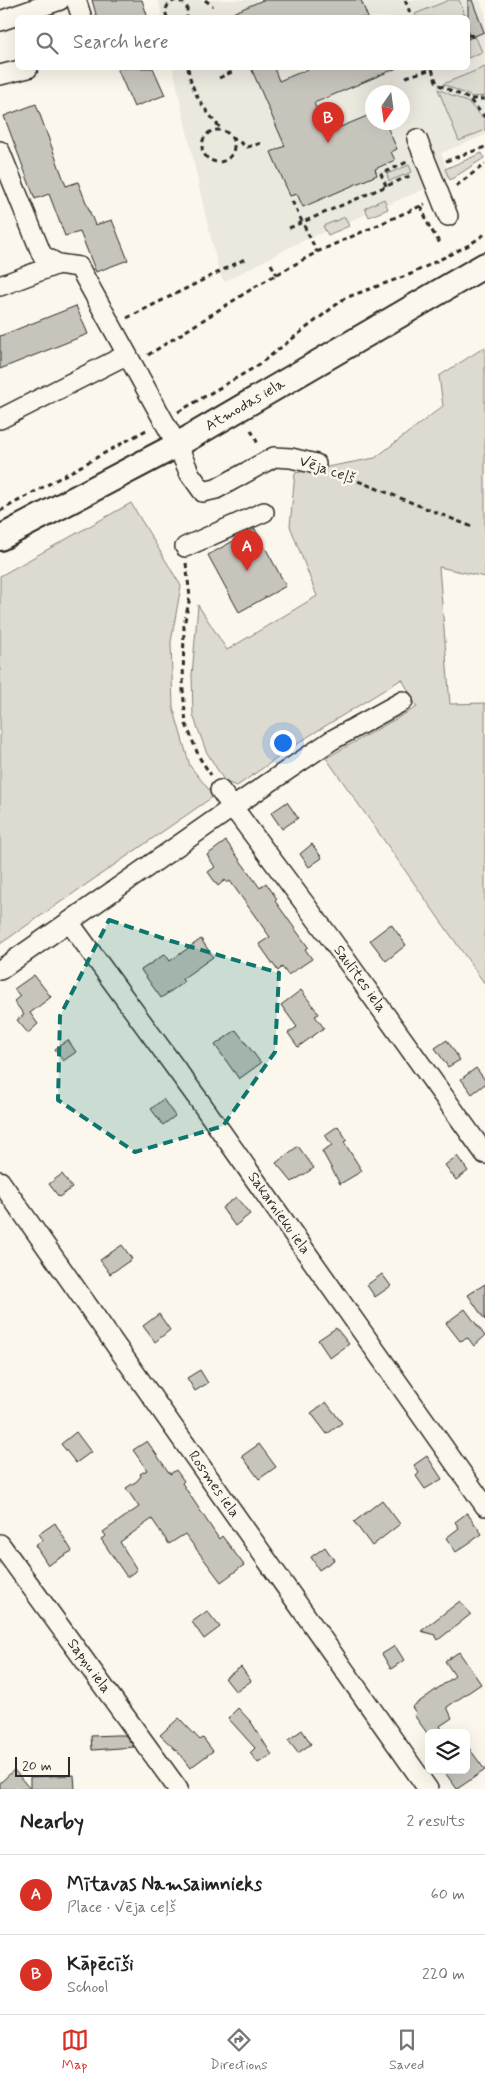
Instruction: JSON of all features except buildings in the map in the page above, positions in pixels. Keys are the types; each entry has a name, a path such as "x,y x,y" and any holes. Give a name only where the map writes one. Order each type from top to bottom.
{"main road":[{"name":"Atmodas iela","path":"0,538 177,445 485,265"}],"street":[{"path":"17,15 60,0"},
{"path":"76,0 81,15"},
{"path":"0,21 15,16"},
{"path":"0,75 20,70"},
{"path":"416,139 423,171 440,197 448,216"},
{"path":"0,151 42,256 58,264 79,267 177,445"},
{"path":"0,286 58,264"},
{"path":"0,419 128,358"},
{"name":"Vēja ceļš","path":"177,445 190,474 203,492 216,488 274,457 291,458 316,464"},
{"path":"184,547 264,512"},
{"path":"0,970 233,806 332,740 403,701"},
{"name":"Saulītes iela","path":"220,790 331,939 485,1154"},
{"name":"Sakarnieku iela","path":"69,922 213,1120 485,1506"},
{"name":"Rosmes iela","path":"0,1181 428,1789"},
{"name":"Sapņu iela","path":"0,1544 178,1789"}],"path":[{"path":"166,15 165,10 169,3 176,0 186,5"},
{"path":"184,0 188,15"},
{"path":"205,0 213,6"},
{"path":"405,0 411,15"},
{"path":"470,35 475,36"},
{"path":"188,70 191,84 198,100 222,130 247,148 262,143"},
{"path":"406,77 425,70"},
{"path":"432,70 437,84 469,99 485,117"},
{"path":"219,78 234,71"},
{"path":"469,99 485,99"},
{"path":"222,130 211,132 203,139 202,150 208,159 223,162 231,156 234,146 231,136"},
{"path":"290,228 386,186 485,147"},
{"path":"386,186 381,174 413,159 423,171"},
{"path":"128,358 148,355 258,285 317,252 440,197 485,164"},
{"path":"292,201 317,252"},
{"path":"421,206 429,226 441,245"},
{"path":"0,511 163,421 257,366 345,298 411,274 469,245 485,234"},
{"path":"112,326 247,258"},
{"path":"271,264 277,275"},
{"name":"Vēja ceļš","path":"316,464 475,528"},
{"path":"184,547 190,597 184,625 183,690 186,724 199,756 220,790"}],"highlighted area":[{"path":"109,920 171,941 279,973 275,1052 223,1126 135,1152 58,1100 60,1016"}],"shaded area":[{"path":"158,0 480,0 485,13 485,135 441,153 450,178 294,245 224,282 218,268 173,70 470,70 470,15 162,15"},
{"path":"449,0 459,0 464,11 461,15 415,14"},
{"path":"470,37 476,38 482,52 470,57"},
{"path":"485,67 485,96 472,97 443,84"},
{"path":"438,89 469,103 485,120 485,130 459,141"},
{"path":"482,153 484,158 450,180 445,169"},
{"path":"409,165 412,172 389,181 387,174"},
{"path":"384,199 388,209 369,217 365,208"},
{"path":"345,217 349,226 328,235 323,226"},
{"path":"485,347 485,577 439,567 450,704 485,703 485,984 326,758 417,707 402,679 309,736 237,786 225,782 206,751 193,715 192,675 198,605 227,650 317,596 290,526 295,473 375,458 443,406 439,376"},
{"path":"131,503 181,586 171,642 173,707 190,766 214,796 0,944 0,576"}],"place":[{"name":"Kāpēcīši","path":"328,143"},
{"name":"Mītavas Namsaimnieks","path":"247,571"}]}
